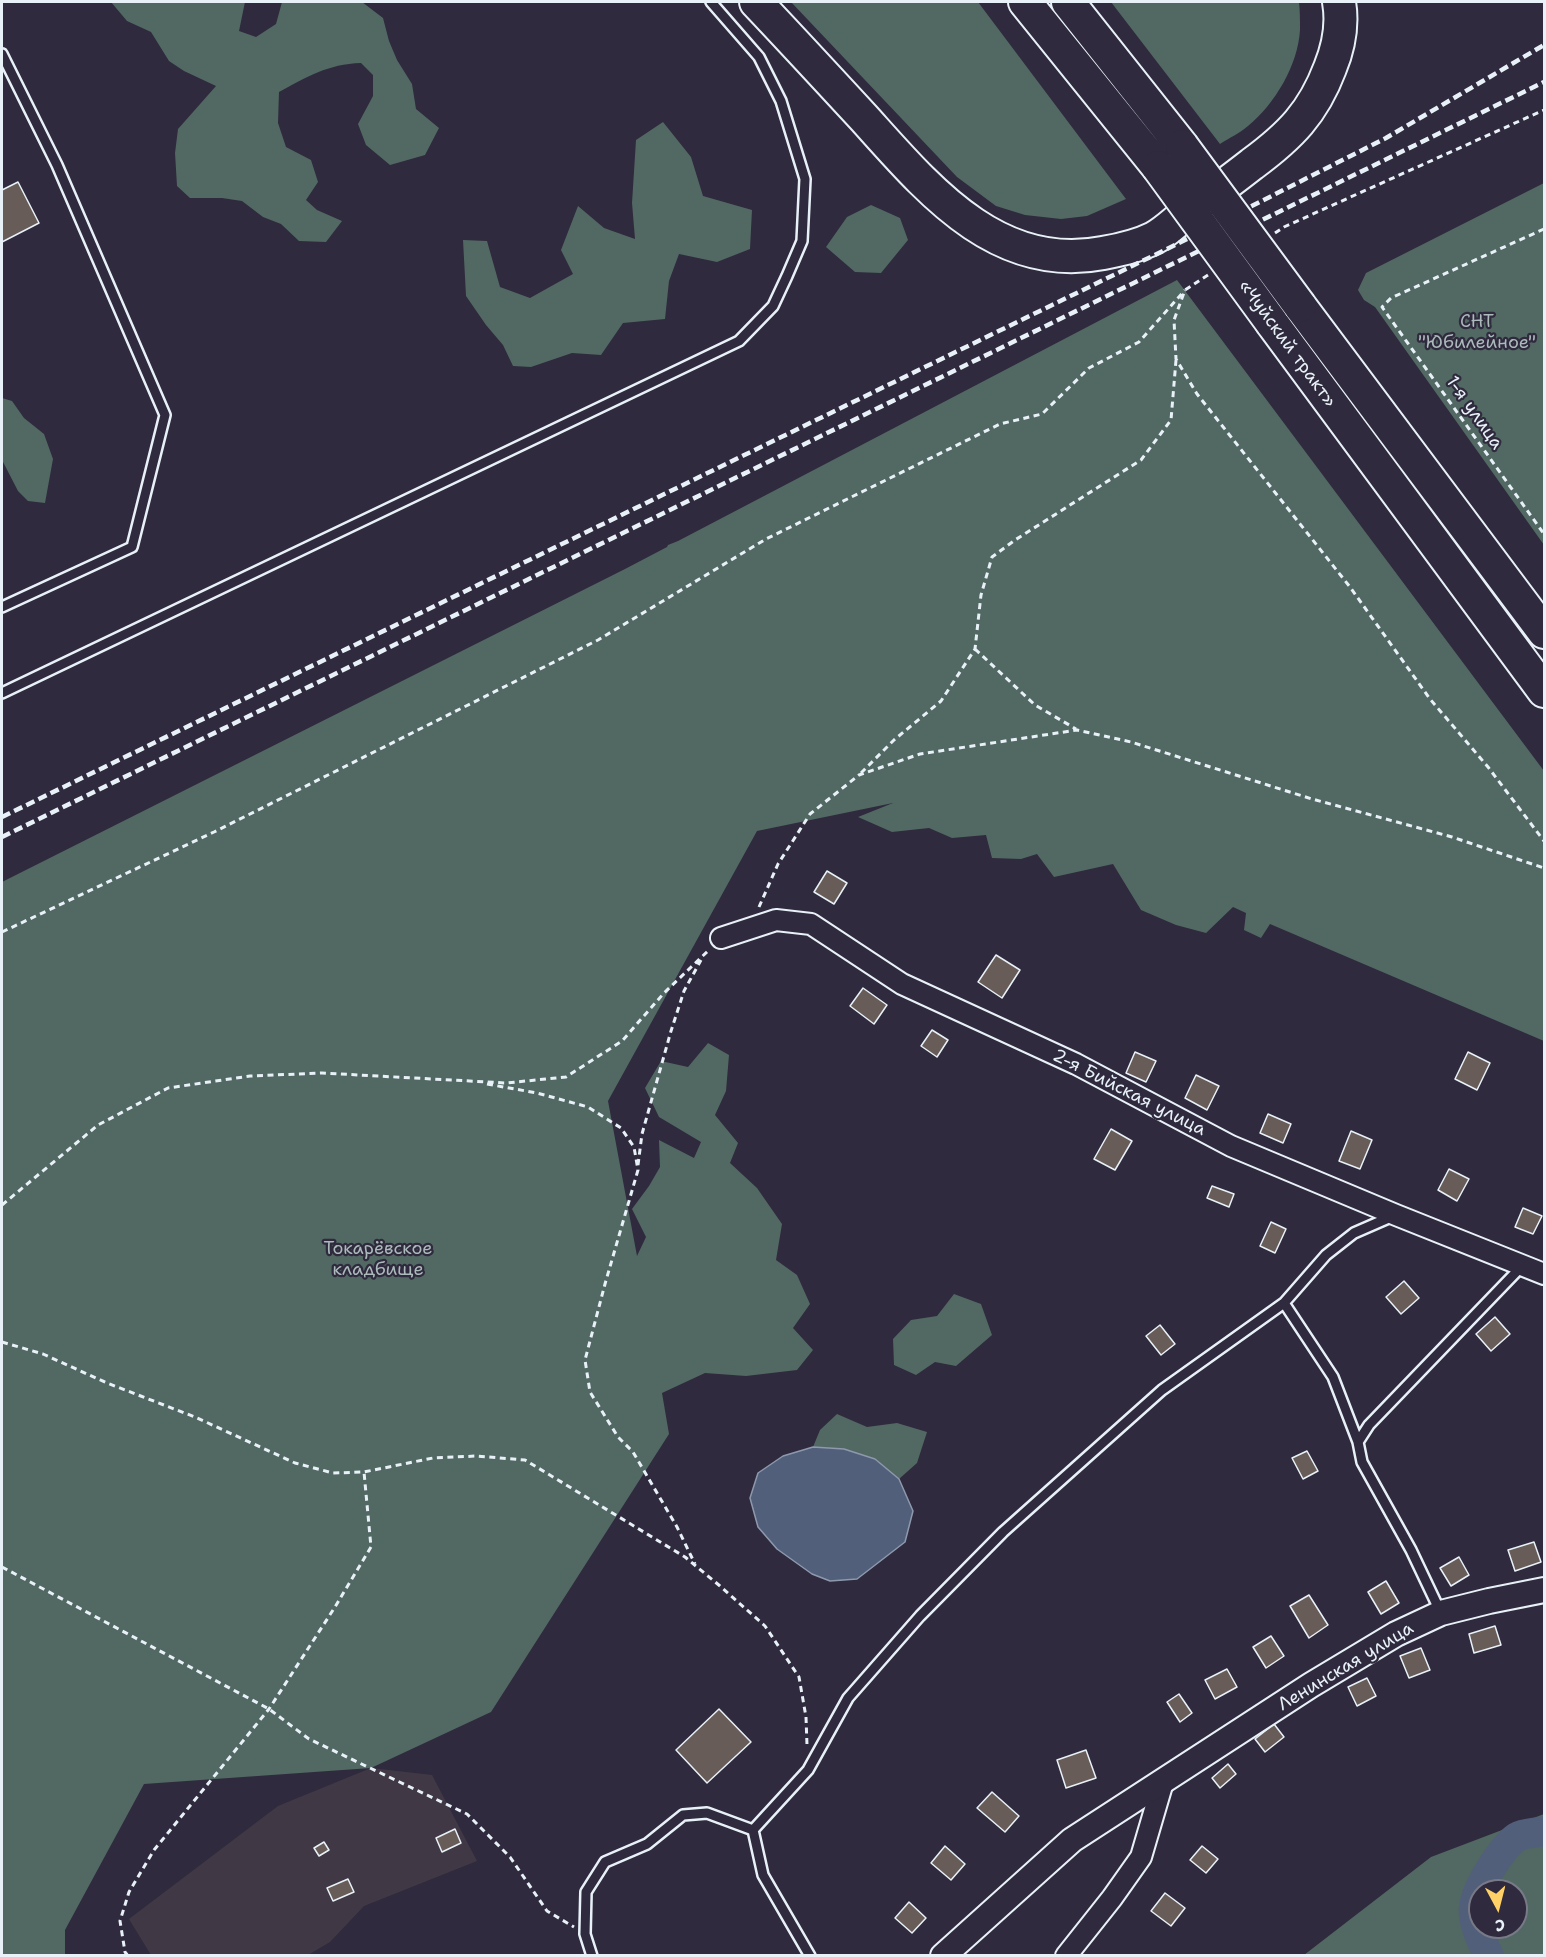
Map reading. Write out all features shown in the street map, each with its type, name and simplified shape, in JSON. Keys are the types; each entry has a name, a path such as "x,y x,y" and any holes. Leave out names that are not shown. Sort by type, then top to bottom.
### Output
{"highway":[{"path":"756,2 924,184 981,230 1009,245 1036,254 1066,257 1095,255 1126,249 1155,238 1277,146 1315,103 1324,84 1336,52 1340,33 1340,2"},
{"name":"«Чуйский тракт»","path":"1025,2 1158,167 1545,691"},
{"name":"«Чуйский тракт»","path":"1068,2 1182,146 1545,632"}],"street":[{"name":"2-я Бийская улица","path":"722,938 776,920 811,924 902,984 1076,1064 1232,1146 1545,1274"},
{"name":"Ленинская улица","path":"943,1956 1072,1840 1311,1685 1396,1634 1441,1613 1545,1590"},
{"path":"1066,1956 1141,1857 1163,1782"}],"lane":[{"path":"2,693 739,341 772,306 788,276 802,241 805,179 781,101 759,57 711,2"},
{"path":"2,54 57,165 165,415 132,547 2,606"},
{"path":"753,1830 808,1770 848,1698 920,1616 1003,1532 1162,1390 1284,1303 1326,1255 1354,1233 1396,1215"},
{"path":"1358,1442 1369,1425 1522,1265"},
{"path":"1284,1303 1333,1377 1358,1442 1362,1462 1411,1550 1441,1613"},
{"path":"592,1956 585,1934 586,1892 605,1862 646,1844 683,1815 707,1813 753,1830"},
{"path":"753,1830 763,1875 810,1956"}],"path":[{"name":"1-я улица","path":"1545,229 1391,298 1383,307 1545,534"},
{"path":"2,932 214,832 598,640 766,539 1000,424 1042,414 1089,368 1139,342 1185,290"},
{"path":"859,775 894,740 941,701 975,648 981,595 992,556 1141,460 1171,420 1176,359"},
{"path":"975,648 1035,705 1077,730"},
{"path":"696,1566 677,1527 633,1452 618,1437 590,1392 585,1360 638,1170 642,1134 671,1032 684,991 703,956"},
{"path":"471,1082 537,1093 588,1107 621,1128 634,1147 638,1170"},
{"path":"2,1342 43,1353 107,1383 195,1417 295,1462 333,1473 364,1472 433,1458 477,1456 525,1460 640,1529 696,1566 765,1626 799,1677 806,1717 808,1770"},
{"path":"128,1956 125,1952 120,1921 129,1892 154,1850 269,1709 370,1546 364,1472"},
{"path":"2,1567 269,1709 320,1744 467,1815 510,1857 547,1911 585,1934"}],"shaded area":[{"path":"371,1768 432,1775 477,1861 364,1906 330,1942 308,1955 151,1955 129,1919 278,1806"}],"green space":[{"path":"111,2 245,2 239,31 256,37 276,24 282,2 362,2 383,18 397,60 412,84 416,109 439,128 425,155 390,165 366,145 358,124 373,96 373,75 361,63 328,69 279,92 278,123 286,147 311,160 318,182 306,200 317,210 342,221 326,242 299,241 281,224 263,217 242,201 222,198 190,198 177,186 175,153 178,129 216,86 169,61 151,32 127,21"},
{"path":"791,2 978,2 1126,199 1087,216 1061,219 1025,215 996,206 957,177"},
{"path":"1111,2 1299,2 1300,30 1295,57 1283,83 1267,107 1245,129 1220,144"},
{"path":"663,122 691,157 703,196 752,210 750,249 717,262 679,254 669,281 665,319 623,323 601,355 572,353 531,367 513,366 503,345 466,296 463,240 487,241 500,287 530,298 573,274 561,250 578,206 604,228 635,239 632,203 636,140"},
{"name":"СНТ \"Юбилейное\"","path":"1544,183 1544,545 1375,307 1364,300 1358,290 1366,273"},
{"path":"871,205 900,218 908,240 881,273 855,272 826,247 847,217"},
{"name":"Токарёвское кладбище","path":"1177,280 1544,771 1544,1041 1270,924 1261,938 1244,930 1246,913 1233,907 1206,933 1176,925 1141,910 1113,864 1054,877 1037,854 1021,859 992,858 986,835 952,838 929,828 892,832 858,817 893,803 757,831 608,1101 637,1256 646,1237 632,1209 660,1167 659,1140 694,1158 701,1142 659,1117 645,1088 661,1061 688,1067 708,1043 729,1055 726,1091 715,1115 738,1143 730,1163 757,1188 782,1224 776,1260 797,1275 810,1304 793,1328 813,1350 797,1370 746,1376 705,1373 662,1393 669,1434 491,1712 371,1768 144,1784 65,1930 65,1955 2,1955 2,882 625,569"},
{"path":"2,398 12,401 24,418 44,434 53,459 45,503 28,501 18,491 2,460"},
{"path":"954,1294 981,1304 992,1335 956,1366 935,1362 916,1375 894,1365 893,1339 911,1320 937,1316"},
{"path":"837,1414 867,1427 897,1423 927,1432 917,1463 899,1479 875,1459 844,1449 813,1447 820,1430"},
{"path":"1544,1814 1544,1955 1304,1955 1431,1857"}],"water":[{"path":"813,1447 844,1449 875,1459 899,1479 913,1511 905,1542 857,1579 830,1581 812,1574 777,1549 758,1527 750,1498 758,1473 783,1456"}],"building":[{"path":"18,182 39,223 2,242 2,190"},
{"path":"827,871 847,883 834,904 814,892"},
{"path":"996,955 1020,970 1002,998 978,982"},
{"path":"863,988 887,1005 874,1024 850,1006"},
{"path":"932,1030 948,1040 937,1057 921,1046"},
{"path":"1135,1052 1156,1061 1146,1082 1126,1073"},
{"path":"1468,1052 1490,1063 1477,1090 1455,1079"},
{"path":"1196,1075 1219,1086 1207,1110 1185,1098"},
{"path":"1268,1114 1291,1124 1283,1143 1260,1133"},
{"path":"1111,1129 1132,1141 1115,1170 1094,1159"},
{"path":"1351,1131 1372,1140 1360,1169 1339,1161"},
{"path":"1449,1169 1469,1179 1457,1201 1438,1190"},
{"path":"1212,1186 1234,1194 1229,1207 1207,1198"},
{"path":"1523,1208 1542,1216 1533,1234 1515,1227"},
{"path":"1271,1222 1286,1229 1275,1253 1260,1246"},
{"path":"1404,1281 1419,1298 1401,1314 1386,1297"},
{"path":"1495,1317 1510,1334 1491,1351 1476,1334"},
{"path":"1160,1325 1175,1344 1161,1355 1146,1336"},
{"path":"1307,1451 1318,1471 1303,1479 1292,1458"},
{"path":"1534,1542 1541,1562 1515,1571 1508,1550"},
{"path":"1459,1557 1469,1575 1451,1586 1440,1568"},
{"path":"1386,1581 1399,1603 1381,1614 1368,1592"},
{"path":"1309,1595 1328,1625 1309,1638 1290,1606"},
{"path":"1495,1626 1501,1645 1474,1653 1469,1634"},
{"path":"1271,1636 1284,1656 1266,1668 1253,1647"},
{"path":"1421,1648 1430,1670 1409,1678 1400,1656"},
{"path":"1227,1669 1237,1687 1215,1699 1205,1680"},
{"path":"1367,1678 1376,1696 1357,1706 1348,1687"},
{"path":"1179,1694 1192,1713 1180,1722 1167,1702"},
{"path":"719,1709 751,1742 707,1783 676,1750"},
{"path":"1274,1724 1284,1737 1265,1752 1255,1739"},
{"path":"1086,1750 1096,1778 1066,1788 1057,1760"},
{"path":"1228,1764 1236,1774 1220,1788 1212,1778"},
{"path":"992,1792 1019,1816 1005,1832 977,1808"},
{"path":"455,1829 461,1843 442,1852 436,1838"},
{"path":"324,1842 329,1850 319,1856 314,1848"},
{"path":"945,1846 965,1864 951,1880 931,1863"},
{"path":"1202,1846 1218,1859 1206,1873 1190,1860"},
{"path":"348,1879 354,1892 333,1901 327,1888"},
{"path":"1165,1893 1185,1908 1171,1926 1151,1911"},
{"path":"909,1902 926,1918 912,1933 895,1918"}],"waterway":[{"path":"1489,1956 1478,1932 1474,1913 1479,1889 1497,1859 1511,1842 1517,1837 1544,1831"}],"railway":[{"path":"2,817 1169,248 1386,138 1544,45"},
{"path":"2,837 1544,82"}]}
